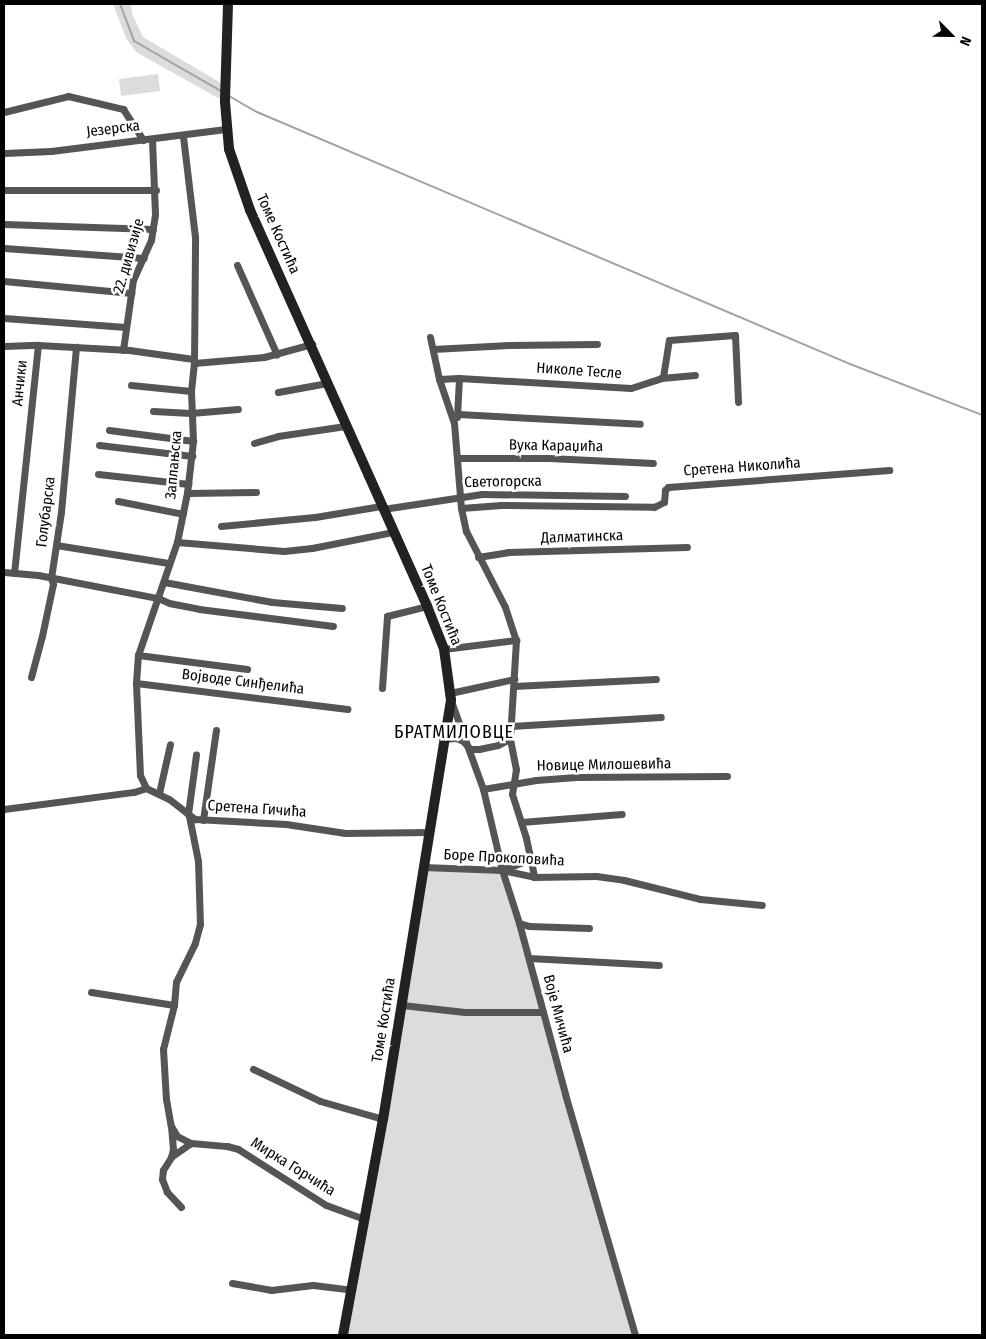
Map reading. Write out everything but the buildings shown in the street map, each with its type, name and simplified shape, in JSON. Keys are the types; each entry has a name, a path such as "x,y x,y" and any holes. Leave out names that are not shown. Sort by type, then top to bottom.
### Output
{"street":[{"name":"Томе Костића","path":"228,4 226,128 229,149 250,210 312,344 345,426 427,606 444,649 451,697 383,1120 343,1335"},
{"path":"4,112 68,96 122,109 143,140"},
{"name":"Језерска","path":"4,153 51,151 183,136 226,128"},
{"name":"Заплањска","path":"146,788 140,776 136,683 138,655 177,542 187,493 193,441 191,392 194,361 195,237 183,136"},
{"name":"22. дивизије","path":"123,350 133,280 144,258 153,229 156,190 152,139"},
{"path":"4,190 156,190"},
{"path":"4,224 153,229"},
{"path":"4,248 144,258"},
{"path":"237,265 277,355"},
{"path":"4,281 131,293"},
{"path":"4,318 126,327"},
{"path":"663,378 669,340 735,336 738,402"},
{"path":"430,337 439,378 454,423 461,508 466,531 504,607 516,640 510,739 516,769 512,794 521,822 534,877"},
{"path":"4,346 38,345 123,350 194,361 277,355 312,344"},
{"path":"432,349 509,345 597,344"},
{"name":"Анчики","path":"14,573 38,345"},
{"name":"Голубарска","path":"31,677 53,584 51,578 76,347"},
{"name":"Николе Тесле","path":"439,378 631,388 663,378 695,375"},
{"path":"454,423 458,414 459,378"},
{"path":"278,392 327,383"},
{"path":"131,385 191,392"},
{"path":"154,411 191,413 238,409"},
{"path":"458,414 640,424"},
{"path":"254,442 278,436 345,426"},
{"path":"109,430 193,441"},
{"path":"100,445 192,456"},
{"name":"Вука Караџића","path":"458,458 549,458 653,463"},
{"name":"Сретена Николића","path":"461,508 501,505 654,507 664,502 665,490 668,486 889,470"},
{"path":"98,474 188,484"},
{"path":"187,493 256,492"},
{"name":"Светогорска","path":"221,526 315,517 460,496 512,494 625,496"},
{"path":"118,501 183,514"},
{"path":"177,542 290,550 393,532"},
{"path":"56,545 169,563"},
{"name":"Далматинска","path":"478,557 508,552 687,547"},
{"path":"4,572 51,578 158,598 169,603 199,609 333,626"},
{"path":"164,582 286,604 342,608"},
{"path":"382,688 387,616 427,606"},
{"path":"444,649 516,640"},
{"path":"138,655 247,669"},
{"path":"451,697 514,683 656,680"},
{"name":"Војводе Синђелића","path":"136,683 347,709"},
{"name":"Воје Мичића","path":"451,697 483,789 502,870 520,923 543,1012 635,1335"},
{"path":"511,726 660,717"},
{"path":"203,820 216,730"},
{"path":"443,739 456,738 470,749 498,745 510,739"},
{"path":"159,793 170,744"},
{"path":"181,1207 166,1192 162,1179 163,1170 172,1149 163,1049 174,1005 176,982 195,943 200,924 198,861 189,815 196,755"},
{"name":"Новице Милошевића","path":"483,789 536,780 576,777 727,776"},
{"path":"4,809 134,792 146,788"},
{"name":"Сретена Гичића","path":"146,788 159,793 189,815 203,820 286,824 345,834 428,832"},
{"path":"521,822 538,819 622,814"},
{"path":"502,870 530,859"},
{"name":"Боре Прокоповића","path":"423,867 502,870 534,877 596,876 624,880 700,899 762,904"},
{"path":"520,923 529,926 589,928"},
{"path":"529,958 659,965"},
{"path":"91,992 174,1005"},
{"path":"402,1005 465,1012 543,1012"},
{"path":"253,1068 320,1101 383,1120"},
{"path":"170,1157 191,1143 177,1136 171,1127"},
{"name":"Мирка Горчића","path":"191,1143 227,1146 238,1149 326,1205 364,1219"},
{"path":"232,1283 272,1290 313,1285 351,1290"}],"shaded area":[{"path":"113,4 131,4 132,14 143,37 226,86 225,102 136,52 126,38"},
{"path":"158,74 160,91 121,96 119,79"},
{"path":"423,867 502,870 635,1335 343,1335"}],"waterway":[{"path":"120,4 134,41 221,91"},
{"path":"229,96 257,112 850,364 982,415"}],"district":[{"name":"БРАТМИЛОВЦЕ","path":"454,732"}]}
